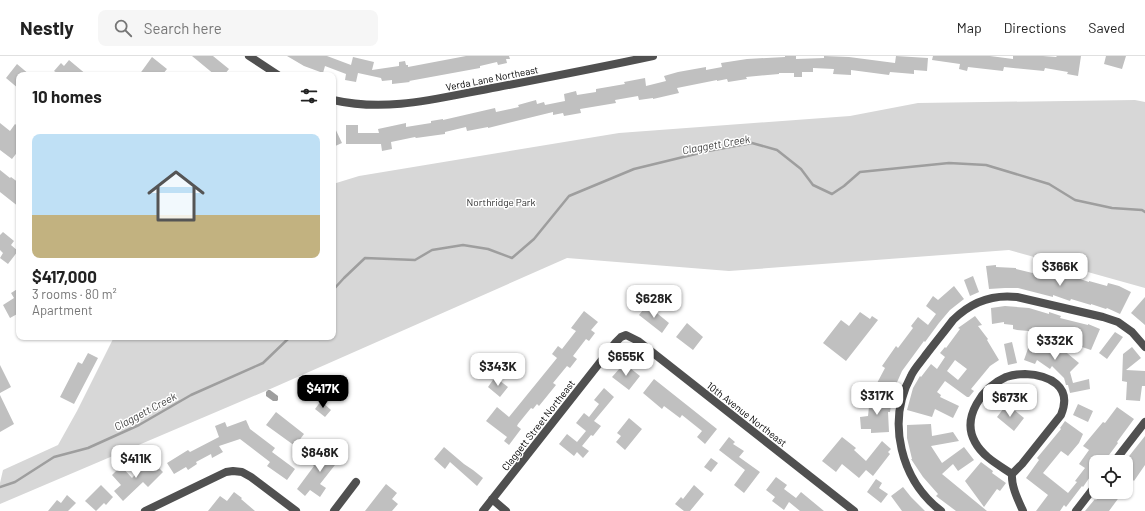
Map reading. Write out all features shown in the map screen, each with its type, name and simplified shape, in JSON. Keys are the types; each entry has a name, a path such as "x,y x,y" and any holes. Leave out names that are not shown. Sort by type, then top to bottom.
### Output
{"street":[{"path":"249,56 273,72"},
{"name":"Verda Lane Northeast","path":"336,100 364,105 404,104 603,67 653,56"},
{"path":"941,511 928,499 913,478 906,463 900,443 898,422 902,398 910,377 958,315 966,309 995,296 1017,297 1103,317 1118,322 1132,332 1145,346"},
{"name":"Claggett Street Northeast","path":"483,511 616,342 621,337 626,335"},
{"name":"10th Avenue Northeast","path":"626,335 638,341 854,511"},
{"path":"1012,474 986,456 979,448 972,436 970,422 971,416 984,394 992,386 1008,376 1024,374 1041,375 1050,378 1060,388 1063,395 1063,408 1060,415 1022,464 1012,474 1013,486 1023,511"},
{"path":"1119,455 1145,422"},
{"path":"144,511 226,472 233,471 242,472 251,476 296,511"},
{"path":"334,511 356,482"},
{"path":"1076,511 1089,494"},
{"path":"492,500 506,511"}],"green space":[{"name":"Northridge Park","path":"1135,100 1145,102 1145,288 1009,250 729,271 567,258 268,390 0,504 0,483 3,470 58,445 77,411 112,340 336,340 336,183 359,176 619,133 850,116 918,103"}],"shaded area":[{"path":"268,390 278,396 277,401 273,401 266,396 266,392"}],"building":[{"path":"192,56 213,56 229,69 226,72 211,72"},
{"path":"287,56 327,56 351,65 353,57 374,62 372,70 399,66 399,62 405,61 408,67 466,56 509,56 510,59 506,59 507,63 498,65 497,62 480,66 480,68 409,81 410,82 392,84 392,80 382,81 381,78 358,73 356,82 345,80 346,74 325,66 323,72 320,72 304,66"},
{"path":"796,56 796,59 824,58 824,56 849,57 895,63 896,56 928,58 927,71 914,70 914,74 890,72 889,75 851,70 851,75 833,74 834,69 813,68 813,72 802,72 802,77 794,77 794,73 779,73 746,77 747,79 728,82 727,79 717,80 677,88 679,93 653,99 639,100 638,96 615,100 616,103 580,109 581,113 564,116 563,113 553,115 553,112 488,128 467,131 466,127 445,132 445,134 415,137 391,142 392,149 382,151 381,144 346,144 346,125 358,125 358,133 379,133 378,129 406,123 406,127 431,123 431,121 443,120 495,108 496,112 519,107 518,105 536,100 537,104 544,102 545,105 565,101 564,94 576,91 577,95 596,92 596,89 625,84 624,82 645,78 646,86 666,81 664,76 706,67 706,70 722,67 721,63"},
{"path":"933,56 990,56 1013,59 1013,56 1081,56 1078,76 1067,74 1068,72 1045,68 1044,71 1004,67 1003,71 968,67 967,71 959,69 960,64 932,60"},
{"path":"1106,56 1126,56 1122,69 1104,64"},
{"path":"152,57 167,69 164,72 141,72"},
{"path":"69,60 83,72 54,71 61,63 64,66"},
{"path":"17,64 26,72 16,72 16,86 6,78"},
{"path":"0,123 10,131 15,124 16,154 12,159 0,150"},
{"path":"336,130 342,143 336,146"},
{"path":"0,170 16,181 16,205 0,192"},
{"path":"3,232 14,241 11,245 16,249 16,254 8,264 0,258 3,253 0,250 0,235"},
{"path":"996,265 996,267 1016,268 1045,276 1046,272 1070,279 1071,276 1107,286 1108,283 1119,286 1131,292 1120,314 1107,308 1106,309 1071,299 1070,301 1053,295 1053,297 1018,288 989,289 986,266"},
{"path":"973,276 979,292 970,296 964,280"},
{"path":"954,286 964,299 950,310 925,342 924,341 902,371 894,389 876,385 885,368 882,366 896,346 898,348 913,328 911,326 918,317 928,325 936,314 926,306 933,296 938,300"},
{"path":"16,290 16,315 10,318 3,305 14,298 11,293"},
{"path":"1145,297 1145,325 1131,313"},
{"path":"647,305 669,323 662,333 639,315"},
{"path":"1005,306 1029,308 1049,314 1049,312 1061,316 1060,318 1088,324 1100,329 1091,350 1079,346 1082,340 1034,327 1040,332 1013,329 1013,325 1004,324 1004,322 992,324 991,308"},
{"path":"584,311 598,322 591,330 595,333 589,341 586,339 573,356 577,359 570,368 567,366 553,383 556,385 539,406 537,404 533,409 531,408 518,424 517,426 521,429 509,445 504,441 507,437 486,421 497,407 509,417 557,358 552,354 558,346 562,349 576,331 571,328"},
{"path":"860,312 870,319 872,316 878,320 846,361 823,343 841,320 849,326"},
{"path":"975,316 982,325 978,326 988,339 987,340 999,360 990,366 971,389 974,391 969,397 945,381 937,392 941,395 940,397 959,406 953,418 935,409 932,417 907,410 913,388 920,376 921,377 931,364 937,369 945,357 940,353 945,347 946,348 960,329 958,328","holes":["955,360 967,369 958,380 947,371"]},
{"path":"687,323 703,337 693,350 676,337"},
{"path":"1115,332 1123,337 1107,359 1099,353"},
{"path":"1044,334 1079,363 1070,372 1073,383 1089,379 1090,389 1070,393 1064,378 1052,366 1050,369 1037,360 1035,364 1024,360 1032,337"},
{"path":"1012,342 1017,363 1008,365 1004,344"},
{"path":"1132,347 1141,358 1126,370 1145,371 1145,386 1142,386 1140,401 1126,400 1127,382 1122,381 1123,354"},
{"path":"88,353 98,358 74,404 60,397 78,362 82,364"},
{"path":"625,364 640,376 629,390 612,377"},
{"path":"0,365 11,387 0,393"},
{"path":"495,377 508,387 500,397 488,387"},
{"path":"654,379 717,429 705,444 697,437 702,431 682,415 680,418 664,406 662,409 643,393"},
{"path":"604,388 614,397 594,421 601,426 582,446 589,451 583,458 577,452 574,456 559,444 567,434 577,442 586,431 576,423 584,413 589,417 599,404 594,400"},
{"path":"0,395 14,424 0,432"},
{"path":"870,397 892,399 890,412 888,412 889,432 871,433 871,429 861,429 860,417 868,416"},
{"path":"321,401 331,410 325,417 315,409"},
{"path":"1007,404 1024,418 1014,431 997,417"},
{"path":"1078,404 1093,411 1088,422 1073,415"},
{"path":"1117,407 1134,419 1109,455 1089,455 1089,478 1066,507 1064,505 1060,511 1036,511 1048,495 1026,478 1039,460 1037,458 1061,429 1060,428 1065,421 1083,434 1079,443 1068,456 1061,451 1043,473 1068,493 1077,482 1075,481 1085,468 1079,464 1089,450 1083,446 1103,422 1105,423"},
{"path":"276,412 304,434 295,446 266,425"},
{"path":"629,418 642,429 625,450 616,442 621,436 617,433"},
{"path":"246,420 250,429 275,448 272,452 295,469 287,480 267,466 270,462 240,439 219,446 223,452 212,458 211,454 196,462 197,464 188,470 186,467 174,474 167,463 188,450 190,452 219,437 215,426 225,422 227,427"},
{"path":"931,424 932,436 953,432 959,441 931,446 942,463 964,447 974,460 958,471 953,464 942,474 987,511 956,511 936,496 938,494 923,477 911,459 907,438 907,425"},
{"path":"1145,436 1145,465 1134,481 1133,455 1130,455"},
{"path":"729,437 735,442 733,444 744,451 739,457 760,472 744,493 734,485 745,470 719,450"},
{"path":"842,437 856,448 854,450 866,461 882,441 891,449 888,452 890,454 873,476 866,470 859,478 842,464 836,472 822,461"},
{"path":"330,446 342,456 320,484 326,488 320,497 310,490 305,496 297,489 322,453 324,454"},
{"path":"444,447 483,478 477,486 450,462 445,469 434,459"},
{"path":"711,458 718,463 711,472 704,467"},
{"path":"150,459 163,472 148,487 143,482 123,501 114,491 121,485 112,475 121,466 132,478"},
{"path":"981,462 993,471 992,473 1006,483 1000,491 997,489 984,507 965,481"},
{"path":"776,477 787,485 784,489 796,498 801,492 824,511 800,511 789,502 784,510 772,501 775,497 766,490"},
{"path":"876,479 882,483 879,488 888,494 881,503 867,492"},
{"path":"386,484 397,493 392,499 398,504 392,511 365,511"},
{"path":"101,485 113,497 106,505 104,503 96,511 85,501"},
{"path":"694,485 704,494 690,511 684,511 675,504 681,497 683,499"},
{"path":"903,487 925,511 902,511 891,496"},
{"path":"234,492 255,511 208,511 220,496 227,501"},
{"path":"67,495 76,503 68,511 48,511 57,500 61,503"},
{"path":"1095,499 1118,499 1109,511 1085,511"}],"waterway":[{"name":"Claggett Creek","path":"336,287 365,258 415,260 432,250 463,245 488,249 512,258 534,239 569,196 634,169 708,151 752,143 777,150 801,169 813,185 832,194 860,172 949,163 986,165 1049,184 1075,200 1112,208 1142,210 1145,212"},
{"name":"Claggett Creek","path":"0,487 15,482 54,457 88,448 139,425 191,395 263,363 287,340"}]}
